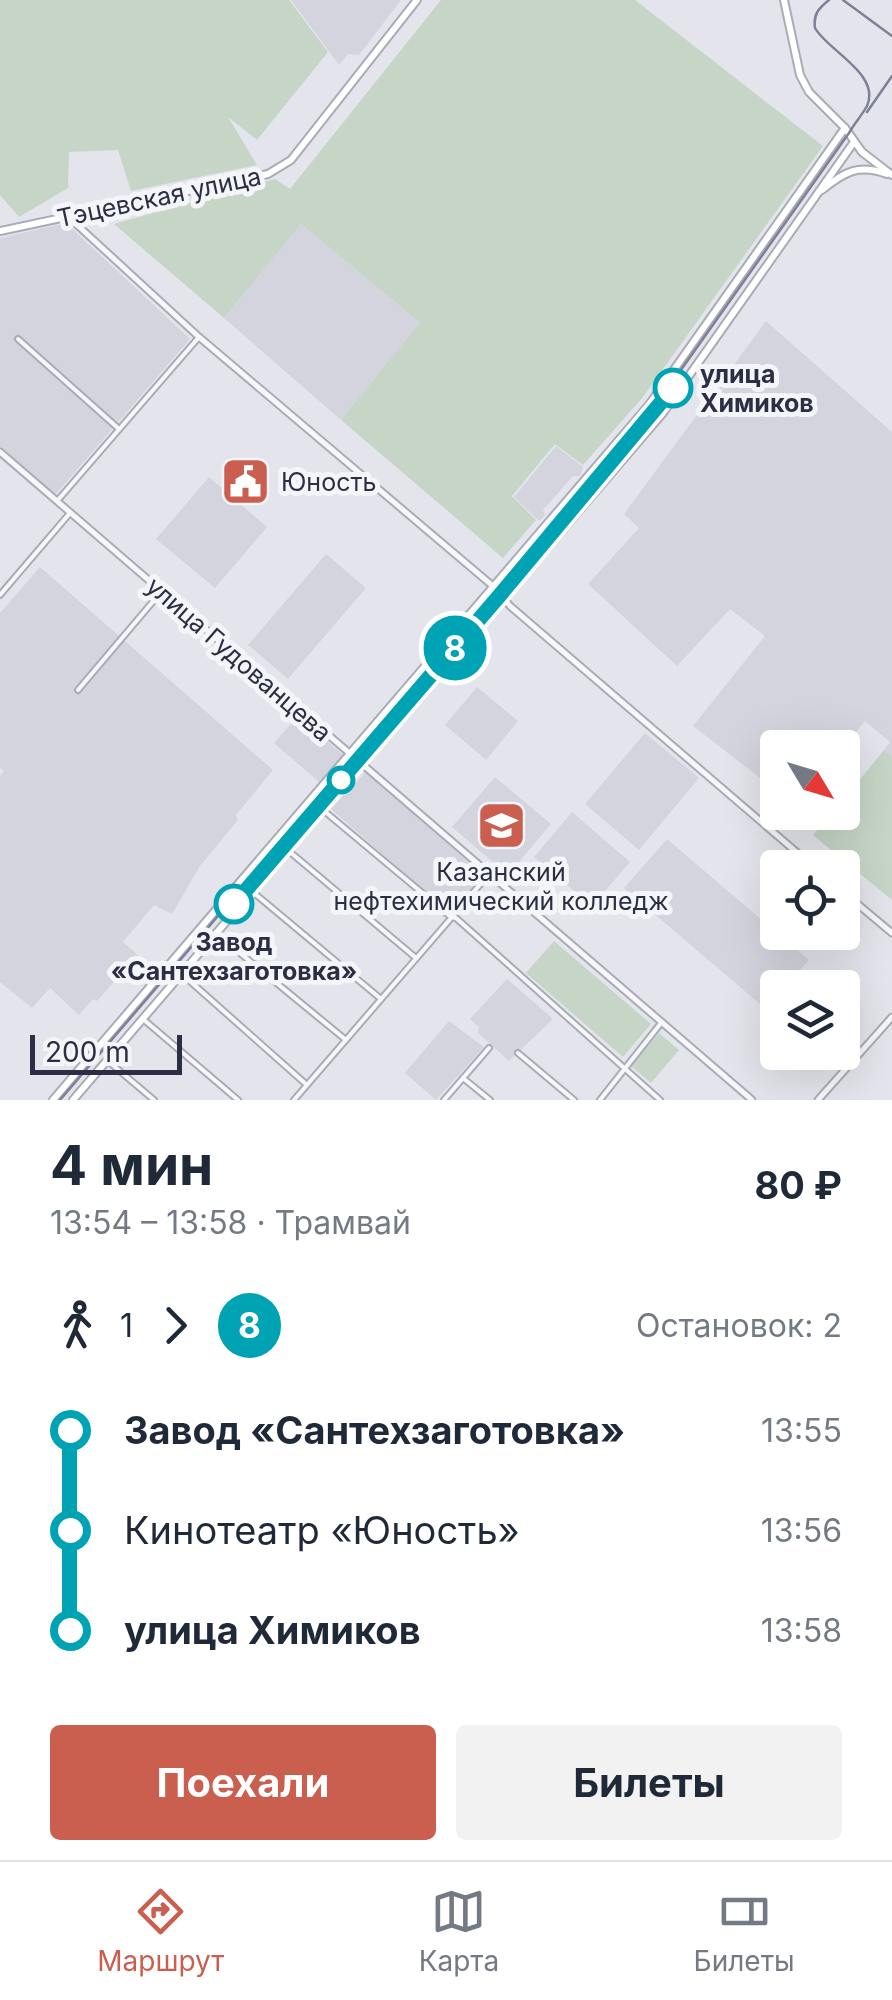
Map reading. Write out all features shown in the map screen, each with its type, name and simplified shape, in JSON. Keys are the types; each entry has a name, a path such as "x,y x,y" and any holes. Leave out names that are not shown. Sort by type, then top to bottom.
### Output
{"main road":[{"name":"Тэцевская улица","path":"0,232 268,174 292,160 417,0"},
{"path":"784,0 800,75 820,106 845,128 868,157 892,176"},
{"path":"53,1100 649,405 845,128"},
{"path":"79,1098 662,414 854,142"},
{"path":"814,198 840,175 856,168 892,176"},
{"path":"649,405 662,414"},
{"path":"194,936 206,946"}],"street":[{"path":"73,216 75,223 199,337 494,587 504,600 794,850"},
{"path":"56,501 199,337"},
{"path":"18,340 118,429"},
{"name":"улица Гудованцева","path":"0,452 752,1100"},
{"path":"0,595 70,513"},
{"path":"78,690 161,592"},
{"path":"324,810 456,918 660,1100"},
{"path":"288,851 416,958"},
{"path":"294,1100 490,873"},
{"path":"253,892 381,998"},
{"path":"860,906 892,933"},
{"path":"216,934 346,1040"},
{"path":"182,974 307,1085"},
{"path":"818,1100 892,1016"},
{"path":"143,1019 238,1100"},
{"path":"600,1100 661,1022"},
{"path":"444,1100 489,1048"},
{"path":"518,1053 574,1100"},
{"path":"108,1061 154,1100"},
{"path":"463,1078 490,1100"}],"shaded area":[{"path":"291,0 401,0 359,55 348,54 339,65"},
{"path":"66,223 190,339 55,495 0,447 0,238"},
{"path":"301,224 421,324 341,420 224,318"},
{"path":"766,321 892,432 892,757 884,750 890,742 865,721 858,730 760,730 760,778 693,726 765,636 730,609 677,666 588,584 639,528 624,514"},
{"path":"556,446 583,467 580,476 573,476 543,510 545,515 539,521 514,497"},
{"path":"209,477 267,527 215,588 156,539"},
{"path":"326,554 366,588 288,679 248,645"},
{"path":"40,567 273,770 200,866 172,914 154,905 123,942 138,955 97,1001 93,999 79,1015 50,988 32,1008 0,982 0,776 4,771 0,768 0,613"},
{"path":"477,687 518,721 486,760 445,725"},
{"path":"298,716 343,755 319,782 274,743"},
{"path":"645,733 699,778 639,850 585,804"},
{"path":"366,772 484,876 451,914 331,809"},
{"name":"Казанский нефтехимический колледж","path":"495,777 551,824 508,875 452,827"},
{"path":"572,812 630,862 592,906 534,857"},
{"path":"667,839 760,918 760,950 797,950 809,960 800,970 760,970 760,1004 624,888"},
{"path":"507,979 553,1019 509,1061 478,1033 479,1027 470,1019"},
{"path":"449,1021 484,1047 436,1100 405,1073"}],"green space":[{"path":"0,0 289,0 328,52 257,140 228,117 257,165 131,191 118,150 69,152 68,188 19,217 0,195"},
{"path":"441,0 635,0 823,146 643,397 583,465 555,444 512,496 536,520 503,558 341,420 420,323 301,224 224,318 114,224 275,179 290,189"},
{"path":"884,750 892,757 892,900 860,874 860,850 831,850 813,835 817,830 860,830 860,779"},
{"path":"554,941 651,1024 623,1057 526,973"},
{"path":"659,1033 679,1050 651,1083 631,1066"}],"tram line":[{"path":"60,1100 654,408 849,133 867,106 869,94 860,73 815,28 818,12 829,0"},
{"path":"843,0 892,36"},
{"path":"867,112 892,76"},
{"name":"8","path":"234,904 673,388"}],"place":[{"name":"улица Химиков","path":"673,388"},
{"name":"Юность","path":"246,482"},
{"name":"Казанский нефтехимический колледж","path":"501,826"},
{"name":"Завод «Сантехзаготовка»","path":"234,904"}]}
